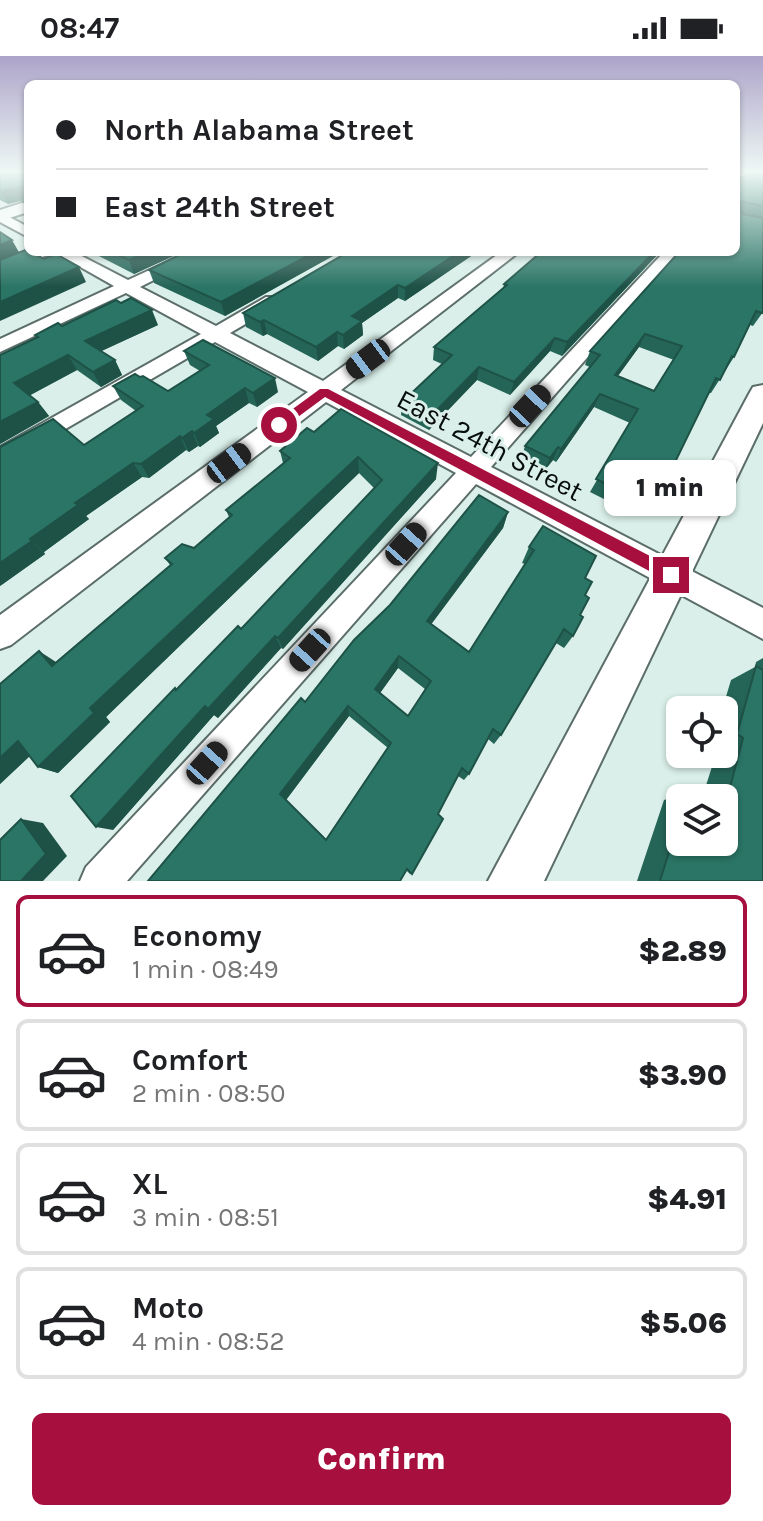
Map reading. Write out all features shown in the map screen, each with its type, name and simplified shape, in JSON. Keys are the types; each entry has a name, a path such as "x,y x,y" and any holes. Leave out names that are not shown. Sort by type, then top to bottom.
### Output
{"main road":[{"path":"515,881 763,394"}],"street":[{"path":"0,216 24,231"},
{"path":"0,270 37,256"},
{"name":"East 24th Street","path":"69,256 763,624"},
{"path":"0,346 192,256"},
{"path":"0,634 506,256"},
{"path":"100,881 668,256"},
{"path":"0,458 292,289"}],"building":[{"path":"740,210 742,214 763,218 763,311 756,311 734,357 720,380 716,378 661,491 650,486 643,502 596,479 638,409 600,394 561,449 558,447 550,458 525,446 600,355 590,351 675,256 740,256","holes":["645,334 682,346 654,391 615,375"]},
{"path":"0,232 12,240 0,245"},
{"path":"24,251 24,256 44,259 60,256 79,267 0,302 0,260"},
{"path":"177,256 307,256 221,302 149,270"},
{"path":"341,256 453,256 405,288 398,285 352,316 362,321 343,335 337,332 316,347 264,320 260,322 243,313"},
{"path":"536,256 650,256 567,342 555,338 514,382 479,367 431,416 402,402 452,355 434,347 507,285 504,284"},
{"path":"131,298 152,310 85,341 115,360 93,372 68,355 14,383 38,402 0,422 0,355 38,337 35,335 58,323 62,326 116,300 121,303"},
{"path":"203,340 275,378 253,393 245,388 207,415 214,419 194,433 180,436 141,464 133,463 75,503 78,505 0,563 0,447 53,419 84,445 143,406 113,386 135,374 168,391 209,365 184,351"},
{"path":"341,409 438,463 278,638 275,636 208,709 205,706 96,827 71,796 238,626 241,629 382,480 358,457 90,708 94,713 38,767 18,741 0,758 0,684 39,651 52,666 172,564 165,558 182,544 194,548 232,515 226,510 290,458 280,451 307,428 314,432"},
{"path":"479,495 508,512 427,621 469,652 534,550 529,547 543,526 596,556 585,578 592,582 585,595 589,598 573,636 564,629 501,735 493,729 469,774 462,768 438,814 443,819 412,874 407,869 400,881 148,881 301,698 305,702 354,640 390,605","holes":["399,656 431,681 408,716 375,689","348,706 391,743 326,840 280,794"]},
{"path":"756,666 763,670 763,881 660,881 668,856 738,856 738,784 731,784 735,768 738,768 743,738 738,730"},
{"path":"21,819 46,854 21,881 0,881 0,840"}],"route":[{"path":"279,425 324,392 671,575"}]}
